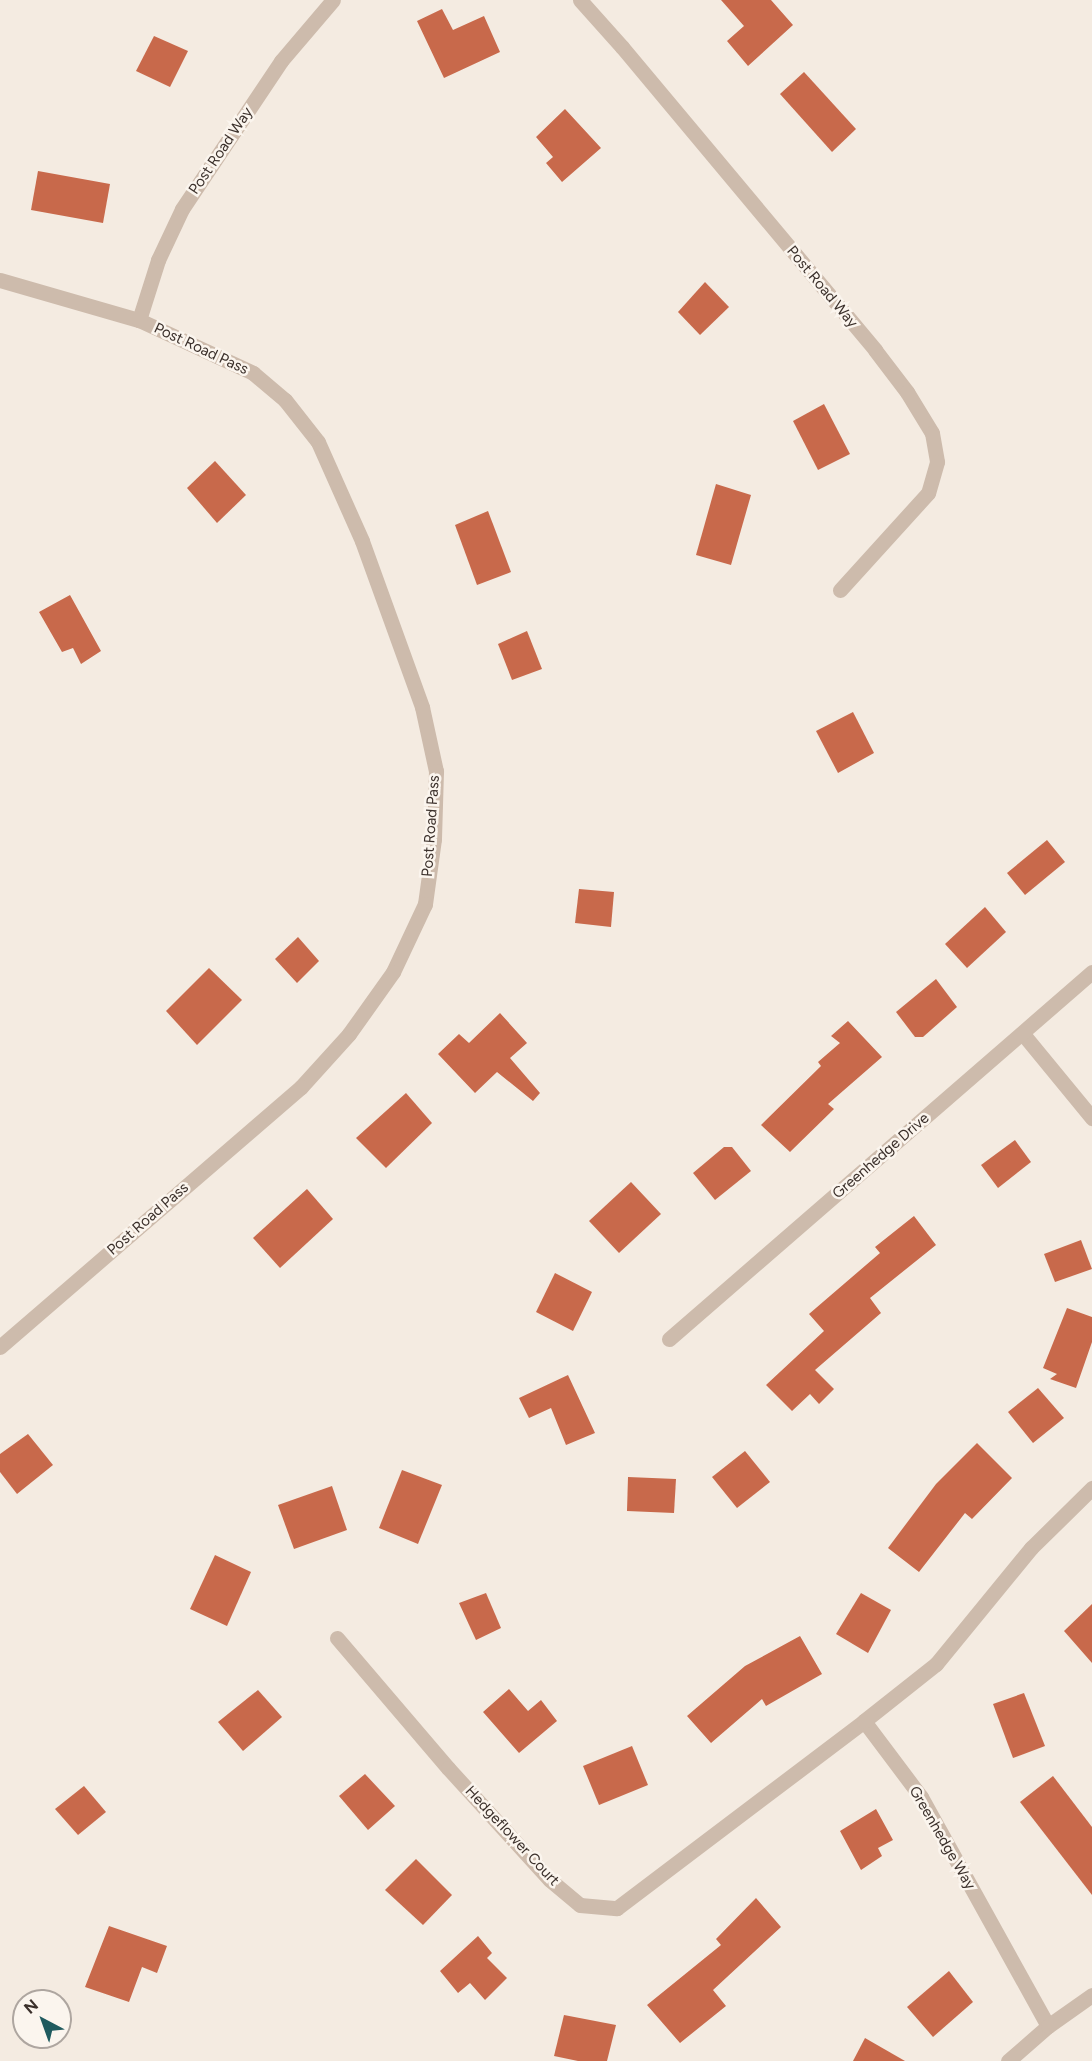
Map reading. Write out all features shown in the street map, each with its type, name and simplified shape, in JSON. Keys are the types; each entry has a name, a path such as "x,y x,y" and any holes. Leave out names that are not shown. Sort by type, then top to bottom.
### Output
{"street":[{"name":"Post Road Way","path":"139,320 158,260 182,209 281,61 333,0"},
{"name":"Post Road Way","path":"580,0 622,47 875,350 907,392 932,433 937,462 928,493 840,591"},
{"name":"Post Road Pass","path":"0,280 139,320 253,373 285,400 318,442 362,542 422,707 436,771 434,839 425,904 393,972 349,1034 301,1087 0,1347"},
{"name":"Greenhedge Drive","path":"669,1339 1092,972"},
{"path":"1023,1034 1092,1118"},
{"path":"864,1721 936,1664 1030,1548 1092,1488"},
{"name":"Hedgeflower Court","path":"337,1638 550,1880 580,1905 617,1908 864,1721"},
{"name":"Greenhedge Way","path":"864,1721 921,1797 1048,2026"},
{"path":"1008,2061 1048,2026 1092,1995"}],"building":[{"path":"721,0 771,0 793,25 748,66 727,41 744,26"},
{"path":"442,9 453,30 484,16 500,52 444,78 417,21"},
{"path":"154,36 188,51 170,87 136,71"},
{"path":"804,72 856,129 832,152 780,94"},
{"path":"565,109 601,148 562,182 546,163 553,157 536,137"},
{"path":"38,171 110,184 103,223 31,210"},
{"path":"705,282 729,307 700,335 678,312"},
{"path":"824,404 850,454 818,470 793,421"},
{"path":"215,461 246,495 217,523 187,488"},
{"path":"716,484 751,495 731,565 696,555"},
{"path":"488,511 511,572 477,585 455,525"},
{"path":"70,595 101,651 81,664 73,648 62,652 39,612"},
{"path":"527,631 542,669 512,680 498,644"},
{"path":"853,712 874,753 838,773 816,731"},
{"path":"1047,840 1065,862 1025,895 1007,873"},
{"path":"579,889 614,892 611,927 575,923"},
{"path":"985,907 1006,932 967,968 945,944"},
{"path":"298,937 319,961 297,983 275,959"},
{"path":"209,968 242,1000 197,1045 166,1011"},
{"path":"936,979 957,1007 923,1037 915,1037 896,1012"},
{"path":"500,1013 527,1043 510,1058 540,1093 533,1101 497,1072 475,1093 438,1054 459,1034 469,1043"},
{"path":"848,1021 882,1057 828,1104 834,1109 790,1152 761,1125 821,1066 818,1062 840,1043 831,1036"},
{"path":"406,1093 432,1123 386,1168 356,1138"},
{"path":"1015,1140 1031,1162 998,1188 981,1165"},
{"path":"724,1147 732,1147 751,1171 715,1200 693,1173"},
{"path":"631,1182 661,1214 619,1253 589,1221"},
{"path":"307,1189 333,1219 280,1268 253,1238"},
{"path":"914,1216 936,1245 870,1298 881,1313 815,1370 834,1389 819,1404 810,1394 792,1411 766,1385 824,1331 809,1314 880,1253 875,1247"},
{"path":"1081,1240 1092,1269 1055,1282 1044,1254"},
{"path":"555,1273 592,1292 573,1331 536,1312"},
{"path":"1067,1308 1092,1317 1092,1342 1076,1388 1050,1379 1057,1374 1043,1368"},
{"path":"568,1375 595,1433 566,1445 551,1408 529,1418 519,1398"},
{"path":"1038,1388 1064,1418 1033,1443 1008,1412"},
{"path":"28,1434 53,1465 17,1494 0,1472 0,1454"},
{"path":"977,1443 1012,1478 972,1519 965,1513 919,1572 888,1548 936,1484"},
{"path":"745,1451 770,1482 737,1508 712,1477"},
{"path":"402,1470 442,1485 418,1544 379,1528"},
{"path":"628,1477 676,1479 674,1513 627,1511"},
{"path":"332,1486 347,1530 294,1549 278,1505"},
{"path":"215,1555 251,1572 227,1626 190,1609"},
{"path":"486,1593 501,1628 476,1640 459,1603"},
{"path":"861,1593 891,1610 868,1653 836,1634"},
{"path":"1092,1604 1092,1663 1064,1631"},
{"path":"800,1636 822,1674 766,1706 762,1699 711,1743 687,1716 745,1666"},
{"path":"509,1689 528,1711 541,1700 557,1721 519,1753 483,1712"},
{"path":"258,1690 282,1717 243,1751 218,1722"},
{"path":"1024,1693 1045,1746 1013,1758 993,1704"},
{"path":"632,1746 648,1785 599,1805 583,1766"},
{"path":"365,1774 395,1806 368,1830 339,1796"},
{"path":"1053,1776 1092,1827 1092,1895 1020,1802"},
{"path":"84,1786 106,1812 78,1835 55,1809"},
{"path":"876,1809 893,1840 878,1848 882,1856 861,1870 840,1831"},
{"path":"416,1859 452,1895 423,1925 385,1890"},
{"path":"756,1898 781,1927 713,1990 726,2006 680,2043 647,2005 721,1945 716,1939"},
{"path":"109,1926 167,1946 157,1973 142,1967 129,2002 85,1987"},
{"path":"478,1936 492,1953 487,1958 507,1978 485,2000 470,1983 458,1993 440,1971"},
{"path":"949,1971 973,2002 933,2037 907,2007"},
{"path":"564,2015 616,2025 607,2061 578,2061 554,2056"},
{"path":"865,2038 905,2061 853,2061"}]}
